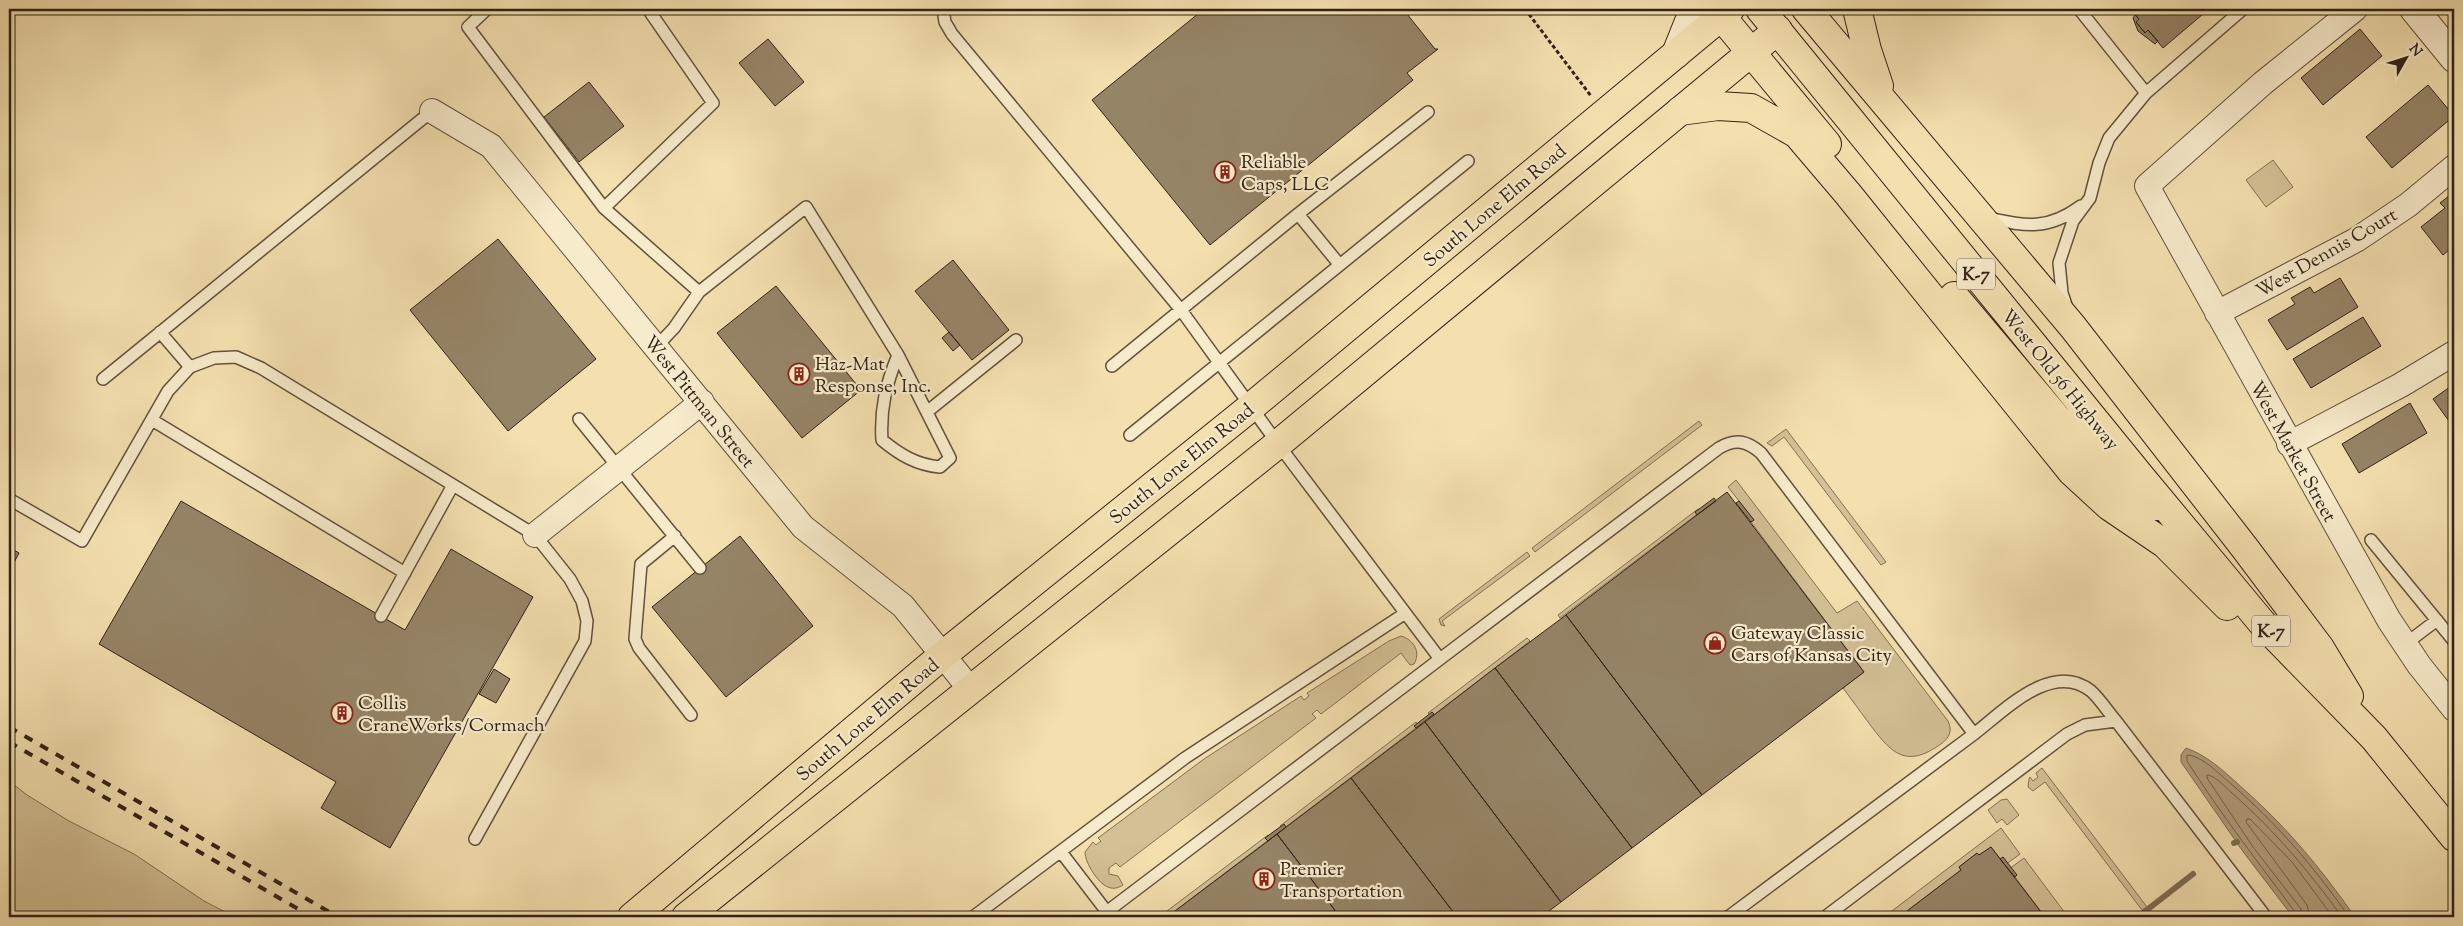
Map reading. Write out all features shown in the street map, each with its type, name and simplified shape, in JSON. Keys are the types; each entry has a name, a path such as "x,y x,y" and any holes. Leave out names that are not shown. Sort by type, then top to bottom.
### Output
{"main road":[{"name":"West Old 56 Highway","path":"1760,9 2263,624 2374,738 2454,837"},
{"name":"West Old 56 Highway","path":"1805,9 2073,327 2320,648 2374,738"},
{"path":"686,917 1278,444 1805,9"},
{"name":"K-7","path":"1857,9 1867,50 1885,104"},
{"name":"South Lone Elm Road","path":"632,917 943,655 1251,407 1726,12"},
{"path":"1726,12 1752,52 2055,416 2113,481 2175,517 2244,547"},
{"path":"1680,111 1718,106 1751,108 1797,134 1848,194 2072,472 2109,506 2165,544 2222,600 2284,668 2374,738"}],"street":[{"path":"1676,54 1694,9"},
{"name":"West Market Street","path":"2355,9 2263,83 2147,186 2289,444 2404,645 2454,708"},
{"path":"2414,9 2454,58"},
{"name":"West Pittman Street","path":"432,111 491,146 803,527 903,606 971,690"},
{"name":"West Dennis Court","path":"2216,313 2356,240 2408,205 2454,167"},
{"path":"2289,444 2401,385 2454,353"},
{"path":"535,536 702,402"}],"lane":[{"path":"487,9 468,26 604,208 699,292"},
{"path":"604,208 713,103 648,9"},
{"path":"943,9 945,22 952,34 1181,310 1404,614 1440,659"},
{"path":"2079,9 2146,93"},
{"path":"2073,327 2062,292 2059,263 2073,221 2090,198 2109,138 2146,93 2243,9"},
{"path":"103,379 432,111"},
{"path":"1112,366 1298,214 1428,112"},
{"path":"1130,435 1468,160"},
{"path":"1981,217 2022,226 2041,225 2060,218 2090,198"},
{"path":"656,347 674,328 699,292 806,207 898,355 928,412 950,458 940,467 926,466 898,454 882,440 880,418 885,387 898,355"},
{"path":"1298,214 1340,264"},
{"path":"160,332 190,367"},
{"path":"928,412 1016,340"},
{"path":"9,499 82,541 168,391 190,367 214,358 236,357 260,368 535,536 570,579 582,601 587,621 585,642 475,839"},
{"path":"579,419 700,568"},
{"path":"152,420 405,573"},
{"path":"1061,852 1104,915 1720,448 1734,441 1744,442 1761,454 1974,734"},
{"path":"381,616 453,485"},
{"path":"675,536 640,564 635,639 639,648 691,715"},
{"path":"2371,540 2453,640"},
{"path":"973,917 1206,743 1404,614"},
{"path":"2404,645 2437,620"},
{"path":"1728,917 2025,695 2042,685 2058,680 2076,683 2091,691 2266,917"},
{"path":"1825,917 2067,734 2085,725 2116,721"}],"path":[{"path":"1525,9 1593,98"}],"shaded area":[{"path":"2273,160 2293,187 2266,207 2246,180"},
{"path":"1699,421 1702,425 1535,552 1532,548"},
{"path":"1786,429 1886,562 1881,565 1784,437 1772,446 1767,443"},
{"path":"1736,480 1837,613 1857,601 1948,721 1949,734 1941,744 1919,755 1901,755 1886,744 1871,726 1843,688 1864,672 1751,522 1754,520 1728,487"},
{"path":"1698,509 1700,512 1560,618 1558,615"},
{"path":"1527,552 1530,556 1442,621 1445,626 1441,625 1439,619"},
{"path":"1401,636 1410,640 1415,647 1417,655 1414,664 1410,665 1401,653 1321,714 1317,710 1312,714 1316,718 1120,867 1116,863 1109,868 1109,874 1118,876 1123,885 1111,888 1098,879 1087,862 1085,852 1093,842 1096,845 1101,841 1098,838 1204,759 1301,696 1304,700 1309,696 1307,693 1389,641"},
{"path":"1527,638 1530,641 1431,717 1428,713"},
{"path":"1416,722 1419,726 1283,829 1280,826"},
{"path":"2042,768 2147,907 2142,910 2045,782 2033,791 2028,787 2030,777 2033,781 2038,777 2036,773"},
{"path":"9,781 27,795 69,821 134,854 204,901 235,917 9,917"},
{"path":"2007,799 2019,815 2007,825 2002,819 1997,823 1988,810 2001,800"},
{"path":"2001,828 2020,854 2005,865 1991,847 1979,855 1977,853 1959,867 1961,870 1899,917 1884,917"},
{"path":"1268,835 1271,838 1167,917 1159,917"},
{"path":"2024,858 2068,917 2045,917 2009,869"}],"water":[{"path":"2186,748 2207,759 2220,769 2272,815 2329,881 2355,917 2293,917 2244,853 2181,762 2181,755"}],"building":[{"name":"Reliable Caps, LLC","path":"1204,9 1403,9 1435,49 1438,49 1407,73 1413,80 1210,245 1092,100"},
{"path":"2137,9 2209,9 2163,48 2148,30 2145,33 2136,22 2139,19 2133,12"},
{"path":"2135,15 2139,19 2136,22 2145,33 2148,30 2158,41 2155,44 2138,31 2133,18"},
{"path":"2360,29 2382,56 2323,105 2301,78"},
{"path":"768,39 804,82 775,106 739,63"},
{"path":"589,82 624,126 579,162 544,117"},
{"path":"2428,85 2454,116 2392,168 2366,137"},
{"path":"2454,192 2454,246 2443,255 2421,227 2445,208 2440,203"},
{"path":"498,239 596,359 508,431 410,310"},
{"path":"953,260 1009,330 972,360 915,291"},
{"path":"2340,278 2358,307 2287,350 2268,320 2295,304 2291,298 2310,287 2314,293"},
{"name":"Haz-Mat Response, Inc.","path":"776,286 861,390 802,438 717,333"},
{"path":"2363,317 2381,346 2311,388 2293,359"},
{"path":"949,332 960,345 953,351 942,338"},
{"path":"2454,384 2454,428 2433,399"},
{"path":"2410,403 2427,433 2359,473 2342,444"},
{"name":"Gateway Classic Cars of Kansas City","path":"1727,492 1864,672 1702,795 1566,615"},
{"path":"1714,498 1716,501 1697,515 1695,512"},
{"name":"Collis CraneWorks/Cormach","path":"181,501 405,630 451,549 533,597 390,848 321,808 336,782 99,644"},
{"path":"1739,501 1754,520 1751,522 1736,503"},
{"path":"740,536 813,626 726,697 652,607"},
{"path":"9,547 19,553 9,572"},
{"path":"1566,615 1702,795 1632,848 1495,668"},
{"path":"1495,668 1632,848 1561,902 1425,722"},
{"path":"494,669 510,679 496,703 479,694"},
{"path":"1432,712 1434,714 1416,728 1414,726"},
{"path":"1425,722 1561,902 1541,917 1457,917 1351,778"},
{"path":"1351,778 1457,917 1340,917 1277,834"},
{"path":"1284,824 1286,827 1268,841 1265,838"},
{"name":"Premier Transportation","path":"1277,834 1340,917 1167,917 1268,841"},
{"path":"1991,847 2045,917 1899,917 1961,870 1959,867 1977,853 1979,855"},
{"path":"2003,857 2017,875 2015,877 2000,859"}],"waterway":[{"path":"2143,913 2193,874"}],"railway":[{"path":"9,727 338,917"},
{"path":"9,742 312,917"}],"place":[{"name":"Reliable Caps, LLC","path":"1225,172"},
{"name":"Haz-Mat Response, Inc.","path":"799,374"},
{"name":"Gateway Classic Cars of Kansas City","path":"1715,643"},
{"name":"Collis CraneWorks/Cormach","path":"342,713"},
{"name":"Premier Transportation","path":"1264,879"}]}
